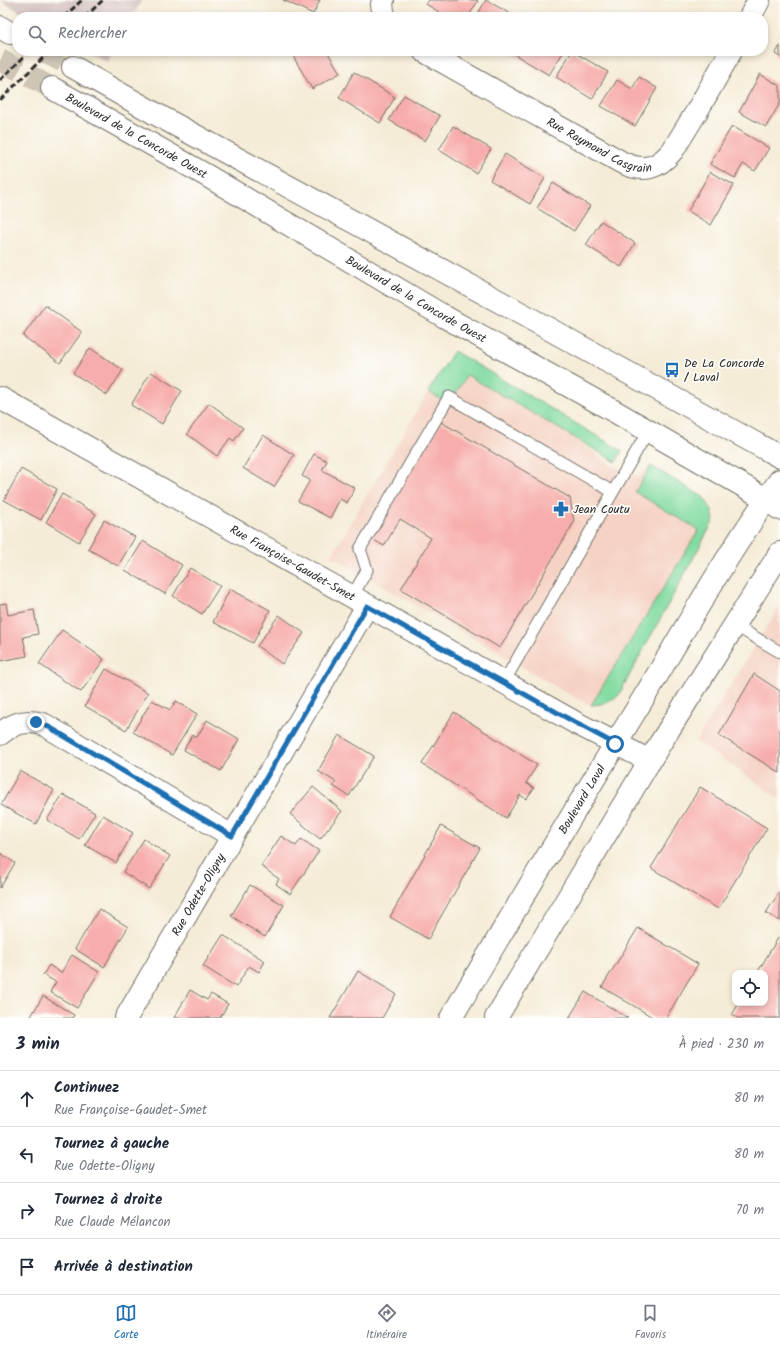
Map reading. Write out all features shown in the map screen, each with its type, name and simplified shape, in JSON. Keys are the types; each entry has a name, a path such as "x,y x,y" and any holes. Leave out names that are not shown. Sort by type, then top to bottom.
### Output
{"street":[{"path":"383,0 383,12"},
{"path":"753,12 759,0"},
{"name":"Rue Raymond Casgrain","path":"433,56 621,162 636,168 644,169 657,164 673,150 728,56"},
{"path":"73,67 174,124 520,312 780,457"},
{"name":"Boulevard de la Concorde Ouest","path":"52,88 773,504"},
{"name":"Rue Françoise-Gaudet-Smet","path":"0,398 359,602 576,723 650,761"},
{"name":"Boulevard Laval","path":"451,1018 526,889 749,524 773,504 780,480"},
{"path":"496,1018 650,761 780,553"},
{"name":"Rue Odette-Oligny","path":"126,1018 232,836 359,602"},
{"path":"0,734 10,726 22,722 29,721 43,724 232,836"}],"lane":[{"path":"359,602 367,570 360,549 449,397 613,492"},
{"path":"504,682 648,431"},
{"path":"734,625 780,652"}],"shaded area":[{"path":"0,0 142,0 135,12 20,12"},
{"path":"98,56 110,56 107,61"},
{"path":"454,351 611,465 637,476 651,466 702,497 711,508 714,520 708,533 618,696 602,704 591,705 576,698 331,556 428,392"},
{"path":"780,605 780,799 696,741"}],"green space":[{"path":"454,351 622,451 616,462 467,375 454,397 447,403 428,392"},
{"path":"651,466 703,497 711,508 714,520 618,696 602,704 591,705 699,530 635,492"}],"building":[{"path":"283,0 320,0 314,12 309,12"},
{"path":"429,0 478,1 471,12 439,12 426,4"},
{"path":"486,0 507,12 479,12"},
{"path":"780,46 780,57 775,54"},
{"path":"293,56 330,56 340,73 312,89"},
{"path":"517,56 561,56 549,75"},
{"path":"569,56 581,56 608,72 592,99 556,77"},
{"path":"354,72 395,97 380,123 339,98"},
{"path":"760,74 780,86 780,103 766,127 739,112"},
{"path":"639,77 657,88 635,126 601,106 617,80 632,89"},
{"path":"404,95 440,116 425,141 389,120"},
{"path":"453,126 491,149 476,173 439,150"},
{"path":"732,126 769,148 755,171 743,164 735,178 710,164"},
{"path":"505,154 545,178 530,204 490,180"},
{"path":"710,172 734,185 711,225 688,211"},
{"path":"553,183 590,206 574,231 537,208"},
{"path":"601,221 635,243 621,267 586,245"},
{"path":"45,305 82,332 60,363 23,336"},
{"path":"90,348 123,370 107,395 73,373"},
{"path":"151,372 182,391 162,424 131,405"},
{"path":"209,403 243,428 234,441 230,438 217,456 187,434"},
{"path":"441,422 570,498 574,522 500,648 401,589 431,538 400,519 384,546 372,539"},
{"path":"263,435 294,455 274,487 243,468"},
{"path":"314,454 327,461 322,470 355,488 347,503 340,499 330,518 298,501 310,480 302,476"},
{"path":"21,469 57,489 41,520 4,500"},
{"path":"62,494 96,514 79,542 46,522"},
{"path":"104,520 135,537 118,566 88,549"},
{"path":"143,541 182,565 165,594 125,570"},
{"path":"190,568 220,586 202,614 173,596"},
{"path":"230,589 270,610 253,643 213,622"},
{"path":"6,603 8,615 34,610 38,634 23,637 27,656 0,661 0,604"},
{"path":"279,615 304,633 282,664 257,646"},
{"path":"62,630 104,659 81,692 39,664"},
{"path":"106,669 148,693 126,730 85,706"},
{"path":"754,674 780,691 780,773 719,735"},
{"path":"152,700 170,710 176,701 197,714 172,755 133,732"},
{"path":"454,712 537,765 526,783 534,788 526,799 520,795 506,818 422,764"},
{"path":"207,720 239,739 221,771 184,750 192,735 197,737"},
{"path":"339,735 374,756 349,796 333,786 336,782 318,771"},
{"path":"20,771 54,790 36,824 1,805"},
{"path":"313,787 342,811 320,839 290,814"},
{"path":"700,787 767,828 718,909 651,868"},
{"path":"63,794 95,813 79,839 47,820"},
{"path":"103,815 133,833 116,863 85,845"},
{"path":"441,826 480,848 428,939 390,917"},
{"path":"281,836 296,846 301,839 319,851 290,894 276,884 279,879 261,866"},
{"path":"144,839 170,856 149,889 123,872"},
{"path":"0,853 15,863 0,888"},
{"path":"250,885 284,905 265,937 231,916"},
{"path":"780,891 780,921 766,913"},
{"path":"99,909 128,927 104,967 75,949"},
{"path":"638,928 698,964 666,1018 654,1018 602,987"},
{"path":"223,935 265,961 259,972 249,966 236,987 203,966"},
{"path":"778,938 780,939 780,1018 738,1018 732,1015 737,1006 768,1006 768,970 759,970"},
{"path":"72,955 99,972 77,1008 50,992 56,982 43,975 49,965 61,973"},
{"path":"358,971 396,994 382,1018 330,1018"},
{"path":"190,990 207,1000 211,994 228,1004 220,1018 174,1018"},
{"path":"585,992 628,1018 569,1018"},
{"path":"43,996 74,1015 72,1018 30,1018"}],"tunnel":[{"path":"52,56 73,67"},
{"path":"0,60 52,88"}],"railway":[{"path":"69,12 82,0"},
{"path":"90,12 103,0"},
{"path":"0,80 25,56"},
{"path":"0,100 45,56"}],"place":[{"name":"De La Concorde / Laval","path":"672,370"},
{"name":"Jean Coutu","path":"561,509"}],"route":[{"path":"36,722 49,727 232,836 367,606 615,744"}]}
